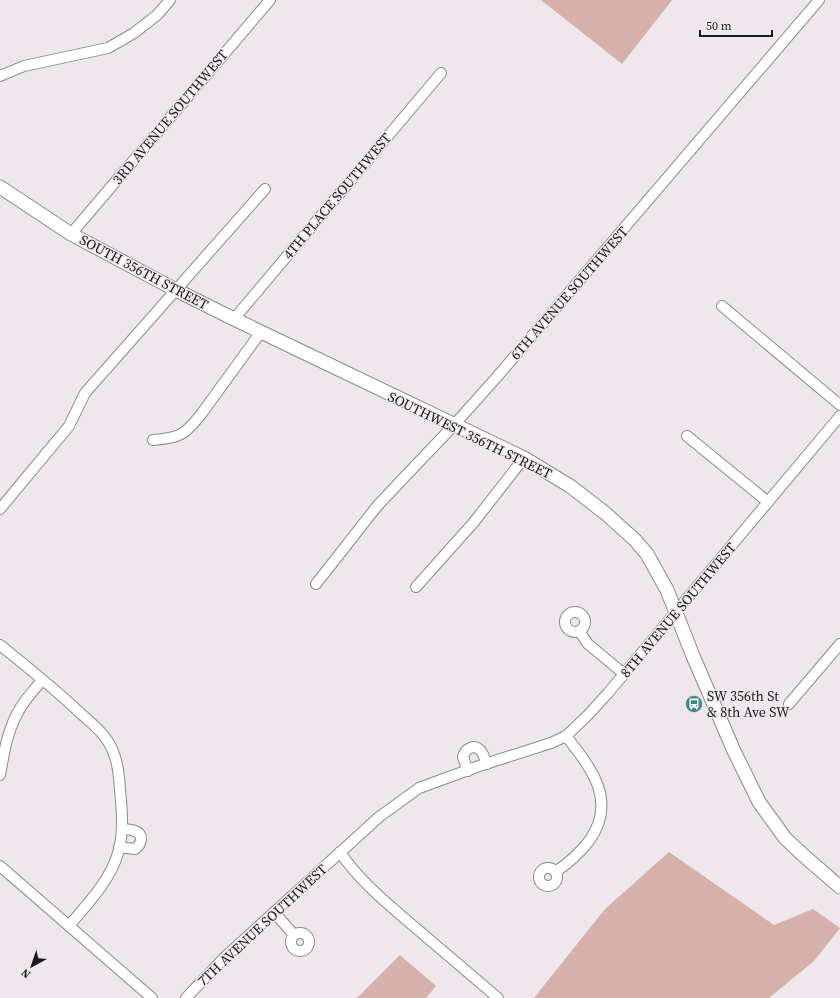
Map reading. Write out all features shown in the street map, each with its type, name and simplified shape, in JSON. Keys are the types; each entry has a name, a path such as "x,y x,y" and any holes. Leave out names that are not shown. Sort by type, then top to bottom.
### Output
{"main road":[{"name":"SOUTH 356TH STREET","path":"0,187 71,234 176,290 293,348"},
{"name":"SOUTHWEST 356TH STREET","path":"293,348 524,458 570,486 605,513 635,540 647,554 658,572 677,611 693,656 734,751 759,802 785,838 840,887"}],"street":[{"path":"0,76 24,66 108,48 134,34 157,15 170,0"},
{"name":"3RD AVENUE SOUTHWEST","path":"71,234 270,0"},
{"name":"6TH AVENUE SOUTHWEST","path":"316,584 378,505 454,425 540,328 820,0"},
{"name":"4TH PLACE SOUTHWEST","path":"234,319 441,73"},
{"path":"0,509 69,426 85,393 265,189"},
{"path":"722,306 840,405"},
{"path":"153,440 174,438 191,426 261,332"},
{"name":"8TH AVENUE SOUTHWEST","path":"340,852 379,817 419,788 468,770 551,743 566,736 588,715 840,416"},
{"path":"688,436 768,502"},
{"path":"416,587 474,522 524,458"},
{"path":"580,631 588,644 623,673"},
{"path":"789,704 840,644"},
{"path":"0,645 98,729 113,751 117,764 122,803 122,829 119,848 113,867 106,879 69,926"},
{"path":"0,775 8,737 14,720 21,707 42,680"},
{"path":"555,872 569,863 590,839 597,827 602,810 600,794 590,770 583,758 566,736"},
{"path":"468,770 463,757 468,748 478,749 487,764"},
{"path":"119,848 135,849 138,847 141,840 139,833 122,829"},
{"path":"340,852 352,869 386,903 498,998"},
{"name":"7TH AVENUE SOUTHWEST","path":"186,998 225,957 340,852"},
{"path":"0,866 152,998"},
{"path":"274,912 294,935"}],"shaded area":[{"path":"541,0 672,0 622,64"},
{"path":"669,852 774,925 813,909 840,928 814,961 769,998 534,998 605,909"},
{"path":"400,955 436,986 426,998 357,998"}],"place":[{"name":"SW 356th St & 8th Ave SW","path":"694,704"}]}
